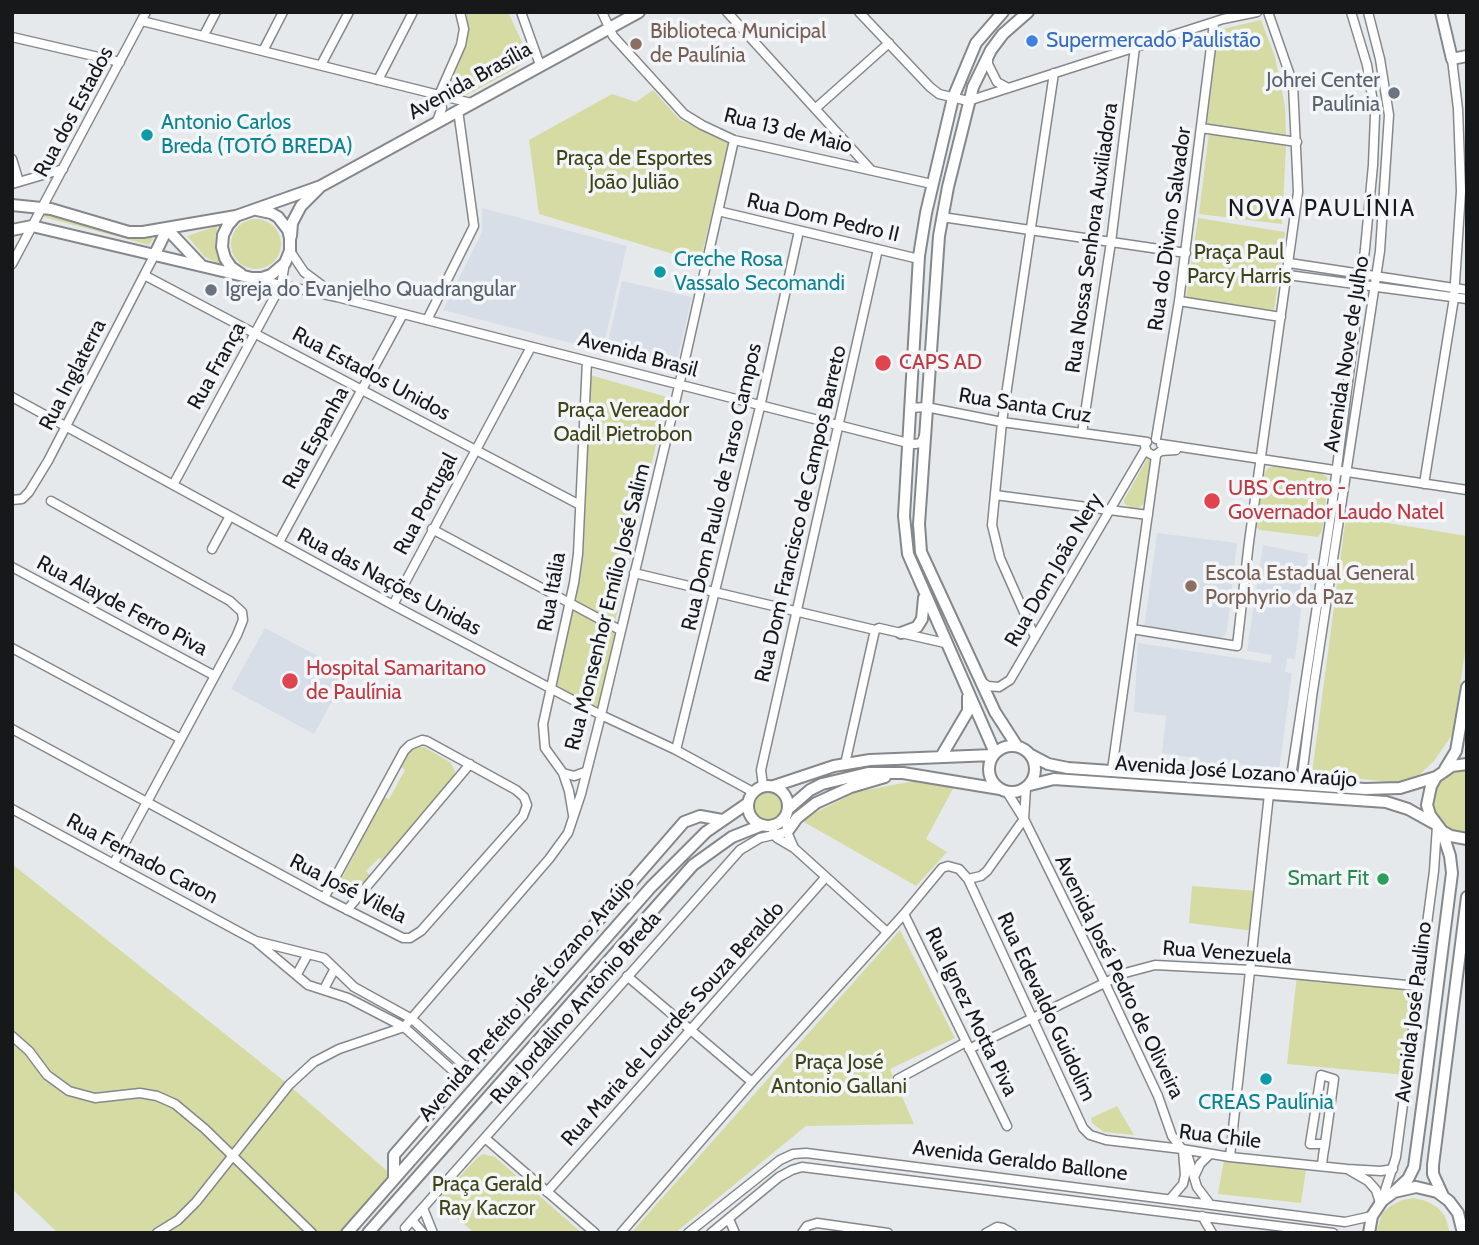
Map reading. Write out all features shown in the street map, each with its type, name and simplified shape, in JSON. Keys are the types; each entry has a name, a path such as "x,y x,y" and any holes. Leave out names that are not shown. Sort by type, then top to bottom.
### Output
{"main road":[{"name":"Avenida Brasília","path":"255,209 321,186 639,12"},
{"path":"994,754 908,554 904,516 919,259 926,213 953,98 976,43 1003,12"},
{"path":"994,754 889,758 845,764 769,786 750,798 753,819 769,828 783,820 787,812 810,790 837,780 868,774 903,773 1003,791 1020,791 1028,786 1035,770 1031,755 1017,746 1001,724 921,552 919,518 941,222 968,101 988,55 1003,34 1028,12"},
{"path":"1441,12 1452,59 1467,56"},
{"name":"Avenida Brasília","path":"290,238 292,223 301,206 321,186"},
{"path":"12,205 42,208 129,232 167,229 236,216 255,209 264,210 278,217 288,230 290,238 290,251 285,262 271,275 246,276 231,267 225,258 223,235 236,216"},
{"path":"926,213 941,222"},
{"path":"923,232 941,222"},
{"path":"12,230 32,226"},
{"name":"Avenida Brasil","path":"32,226 246,276"},
{"path":"155,254 167,229"},
{"path":"167,229 202,266"},
{"path":"915,326 932,327"},
{"path":"904,516 919,518"},
{"path":"901,633 916,627 922,619 924,595"},
{"path":"945,643 969,655"},
{"path":"953,661 969,655"},
{"path":"1436,777 1445,769 1456,751 1467,687"},
{"path":"942,755 968,711 968,694"},
{"path":"1003,791 994,784 988,769 994,754 1001,748 1017,746"},
{"name":"Avenida José Lozano Araújo","path":"1031,755 1056,766 1365,789 1400,788 1436,777"},
{"path":"1445,769 1467,764"},
{"path":"787,832 797,818 816,803 851,787 903,773"},
{"name":"Avenida José Paulino","path":"1381,1202 1408,1179 1414,1167 1452,873 1450,856 1427,805 1430,786 1436,777"},
{"name":"Avenida José Lozano Araújo","path":"1028,786 1055,779 1386,802 1408,809 1451,836 1467,839"},
{"path":"769,786 785,795 787,812"},
{"name":"Avenida Prefeito José Lozano Araújo","path":"347,1233 651,887 687,850 750,798"},
{"path":"394,1177 394,1155 684,822 700,816 722,820"},
{"name":"Avenida Prefeito José Lozano Araújo","path":"368,1233 693,865 732,837 769,828"},
{"name":"Avenida José Paulino","path":"1464,1230 1454,1206 1443,1196 1436,1183 1433,1165 1467,897"},
{"path":"1436,987 1440,997 1436,1032 1444,1036 1451,1028"},
{"path":"1394,1192 1423,1187 1443,1196"},
{"path":"1369,1233 1372,1216 1381,1202"}],"street":[{"path":"204,35 216,12"},
{"path":"263,51 283,12"},
{"path":"321,65 349,12"},
{"path":"378,80 413,12"},
{"path":"436,122 442,108 439,94 464,37 464,20 460,12"},
{"path":"521,12 540,65"},
{"name":"Rua 13 de Maio","path":"602,12 613,36 684,114 702,125 734,139 933,184"},
{"path":"727,12 871,170"},
{"path":"859,12 930,88 939,94 968,101 1135,47 1257,12"},
{"path":"1132,629 1237,646 1298,192 1293,85 1268,12"},
{"name":"Avenida Nove de Julho","path":"1315,649 1361,279 1376,115 1367,65 1351,12"},
{"name":"Avenida Nove de Julho","path":"1296,784 1307,696 1376,281 1390,115 1368,12"},
{"path":"144,16 263,51 471,103"},
{"name":"Rua dos Estados","path":"12,264 144,16"},
{"name":"Rua do Divino Salvador","path":"1112,771 1148,515 1153,447 1186,253 1214,23"},
{"path":"12,37 120,62"},
{"path":"816,108 889,43"},
{"name":"Rua Nossa Senhora Auxiliadora","path":"1082,433 1111,242 1135,47"},
{"path":"988,55 988,64 997,82 1008,88"},
{"path":"1424,484 1454,293 1461,191 1458,109 1452,59"},
{"path":"1035,637 1000,558 992,524 1002,422 1054,73"},
{"path":"427,320 474,226 458,110"},
{"path":"1201,128 1297,142"},
{"name":"Rua Monsenhor Emílio José Salim","path":"404,1027 559,847 573,820 680,386 734,139"},
{"path":"12,159 16,183 63,169"},
{"name":"Rua Dom Pedro II","path":"718,212 919,259"},
{"path":"941,222 1032,231 1186,253"},
{"name":"Rua Dom Paulo de Tarso Campos","path":"676,750 760,407 799,231"},
{"name":"Rua Dom Francisco de Campos Barreto","path":"769,786 761,770 878,249"},
{"name":"Avenida Brasil","path":"290,251 304,271 337,297"},
{"name":"Rua Inglaterra","path":"12,500 22,499 29,492 66,427 155,254"},
{"name":"Rua França","path":"173,485 281,285 285,262"},
{"path":"1289,263 1361,279"},
{"name":"Rua Estados Unidos","path":"144,275 580,505"},
{"path":"1287,275 1361,279 1454,293 1467,299"},
{"name":"Avenida Brasil","path":"246,276 908,443"},
{"path":"1454,293 1467,290"},
{"path":"1179,301 1281,317"},
{"name":"Rua Espanha","path":"279,542 403,314"},
{"name":"Rua Portugal","path":"393,605 531,347"},
{"name":"Rua Itália","path":"573,820 569,791 563,773 545,748 542,735 578,554 587,361"},
{"name":"Rua das Nações Unidas","path":"12,397 393,605 601,715 676,750 750,798"},
{"name":"Rua Santa Cruz","path":"910,408 926,407 1002,422 1135,441 1153,447"},
{"path":"908,443 921,443 924,434"},
{"path":"1153,447 1186,449 1467,490"},
{"name":"Rua Dom João Nery","path":"981,681 993,686 1005,684 1109,510 1153,447"},
{"path":"995,495 1148,515"},
{"path":"51,501 236,605 242,612 243,620 215,676 114,863"},
{"path":"212,549 230,516"},
{"path":"432,529 621,630"},
{"name":"Rua Alayde Ferro Piva","path":"12,567 215,676"},
{"path":"634,573 875,630 879,628 945,643"},
{"path":"845,764 875,630"},
{"path":"12,648 181,739"},
{"name":"Rua José Vilela","path":"12,729 324,898 410,938 416,936 523,816 526,802 516,790 470,764"},
{"path":"324,898 404,751 410,745 422,740 427,741 470,764 347,910"},
{"path":"563,773 574,776 585,772"},
{"name":"Avenida José Pedro de Oliveira","path":"1024,819 1028,786"},
{"name":"Avenida José Pedro de Oliveira","path":"1003,791 1024,819 1158,1096 1172,1136 1191,1163 1195,1182 1209,1203"},
{"path":"1230,1157 1269,794"},
{"name":"Rua Fernado Caron","path":"12,809 256,941 324,958 354,986 412,1019 464,1073"},
{"path":"787,812 787,832 794,848"},
{"path":"621,1233 942,868 954,866 968,879 981,876 987,872 1024,819"},
{"path":"1381,1202 1393,1169 1438,827"},
{"path":"769,828 887,932"},
{"name":"Rua Jordalino Antônio Breda","path":"405,1228 740,850 760,838 769,828 787,832"},
{"name":"Rua Maria de Lourdes Souza Beraldo","path":"547,1192 825,878"},
{"name":"Rua Edevaldo Guidolim","path":"968,879 1031,1019 1083,1128 1090,1135"},
{"name":"Rua Ignez Motta Piva","path":"904,914 1007,1126"},
{"name":"Rua Fernado Caron","path":"256,941 308,985 348,998 404,1027 464,1073"},
{"path":"296,974 308,954"},
{"name":"Rua Venezuela","path":"898,1079 1125,973 1155,965 1251,970 1417,986"},
{"path":"324,989 334,970"},
{"path":"627,976 752,1082"},
{"path":"157,1233 178,1220 289,1085 314,1062 340,1049 404,1027"},
{"path":"12,1036 29,1051 47,1075 69,1091 87,1097 140,1094 166,1099 193,1118 312,1233"},
{"path":"1322,1165 1325,1144 1334,1079 1321,1075 1310,1144 1325,1144"},
{"name":"Rua Chile","path":"1090,1135 1106,1140 1230,1157 1347,1169 1393,1169"},
{"path":"485,1138 595,1233"},
{"path":"1171,1198 1183,1184 1185,1175 1182,1149"},
{"name":"Avenida Geraldo Ballone","path":"688,1233 780,1160 793,1154 806,1153 1345,1222 1372,1216"},
{"path":"1195,1182 1197,1169 1210,1154"},
{"name":"Avenida Geraldo Ballone","path":"711,1233 779,1177 802,1167 1334,1233"},
{"name":"Rua Chile","path":"1347,1169 1368,1181 1381,1202"},
{"path":"423,1208 433,1233"},
{"path":"1202,1216 1212,1233 1222,1219"},
{"path":"729,1219 735,1233"},
{"path":"412,1220 423,1233"},
{"path":"802,1233 807,1226 817,1223 888,1233"},
{"path":"986,1233 997,1227 1012,1233"}],"shaded area":[{"path":"482,208 627,246 602,351 443,310 482,232"},
{"path":"622,281 692,297 675,370 606,351"},
{"name":"Escola Estadual General Porphyrio da Paz","path":"1157,533 1237,543 1227,631 1224,636 1218,639 1144,629"},
{"path":"1263,545 1308,554 1295,659 1287,658 1285,672 1292,673 1279,771 1226,762 1225,770 1200,767 1200,759 1162,753 1166,716 1134,712 1138,643 1271,663 1272,655 1247,651"},
{"name":"Hospital Samaritano de Paulínia","path":"265,628 348,672 314,734 231,689"}],"green space":[{"path":"465,12 508,12 522,42 522,57 517,68 467,95 454,93 450,87 467,41"},
{"path":"1261,20 1275,57 1285,106 1286,136 1207,124 1218,30"},
{"name":"Praça de Esportes João Julião","path":"653,90 680,120 729,142 700,262 539,214 529,140 612,94 636,102"},
{"path":"1209,132 1286,146 1282,224 1199,214"},
{"path":"44,213 112,232 139,238 151,236 153,239 149,245 40,216"},
{"name":"Praça Paul Parcy Harris","path":"1198,218 1285,232 1274,310 1186,298"},
{"path":"246,220 266,220 280,234 280,254 266,268 246,268 232,254 232,234"},
{"path":"217,226 215,243 220,264 205,257 187,236"},
{"name":"Praça Vereador Oadil Pietrobon","path":"590,375 667,397 615,622 576,601"},
{"path":"1147,459 1150,460 1145,502 1139,508 1129,507 1124,500"},
{"path":"1275,466 1321,473 1327,477 1322,531 1318,537 1260,530 1256,527 1263,476 1268,468"},
{"path":"1346,516 1467,536 1467,640 1452,735 1434,761 1413,781 1388,782 1312,773"},
{"path":"572,606 617,631 600,711 554,687"},
{"path":"417,747 424,747 450,762 455,771 453,780 382,860 379,858 366,871 370,875 355,892 343,894 339,884 384,797 389,799 405,770 401,767 409,753"},
{"path":"1456,767 1467,767 1467,836 1448,832 1431,808 1437,780"},
{"path":"914,781 955,785 926,839 947,852 916,886 804,822 805,818 856,792"},
{"path":"768,791 779,795 783,806 779,817 768,821 757,817 753,806 757,795"},
{"path":"12,864 289,1085 394,1177 347,1233 58,1233 12,1189"},
{"path":"1192,886 1257,891 1254,931 1189,923"},
{"name":"Praça José Antonio Gallani","path":"900,930 955,1038 890,1069 914,1124 806,1126 675,1233 631,1233"},
{"path":"1297,975 1405,985 1415,1000 1406,1075 1287,1064"},
{"path":"1117,1106 1134,1135 1104,1132 1092,1123 1091,1118"},
{"name":"Praça Gerald Ray Kaczor","path":"483,1154 495,1157 582,1233 475,1233 436,1202"},
{"path":"1224,1160 1306,1170 1301,1203 1218,1194"},
{"path":"1414,1198 1437,1207 1445,1216 1450,1233 1376,1233 1382,1214 1390,1206"}],"place":[{"name":"Supermercado Paulistão","path":"1032,41"},
{"name":"Biblioteca Municipal de Paulínia","path":"636,44"},
{"name":"Johrei Center Paulínia","path":"1394,93"},
{"name":"Antonio Carlos Breda (TOTÓ BREDA)","path":"147,135"},
{"name":"Creche Rosa Vassalo Secomandi","path":"660,272"},
{"name":"Igreja do Evanjelho Quadrangular","path":"211,290"},
{"name":"CAPS AD","path":"883,363"},
{"name":"UBS Centro - Governador Laudo Natel","path":"1212,501"},
{"name":"Escola Estadual General Porphyrio da Paz","path":"1191,586"},
{"name":"Hospital Samaritano de Paulínia","path":"290,681"},
{"name":"Smart Fit","path":"1383,879"},
{"name":"CREAS Paulínia","path":"1266,1079"}],"district":[{"name":"NOVA PAULÍNIA","path":"1322,209"}]}
